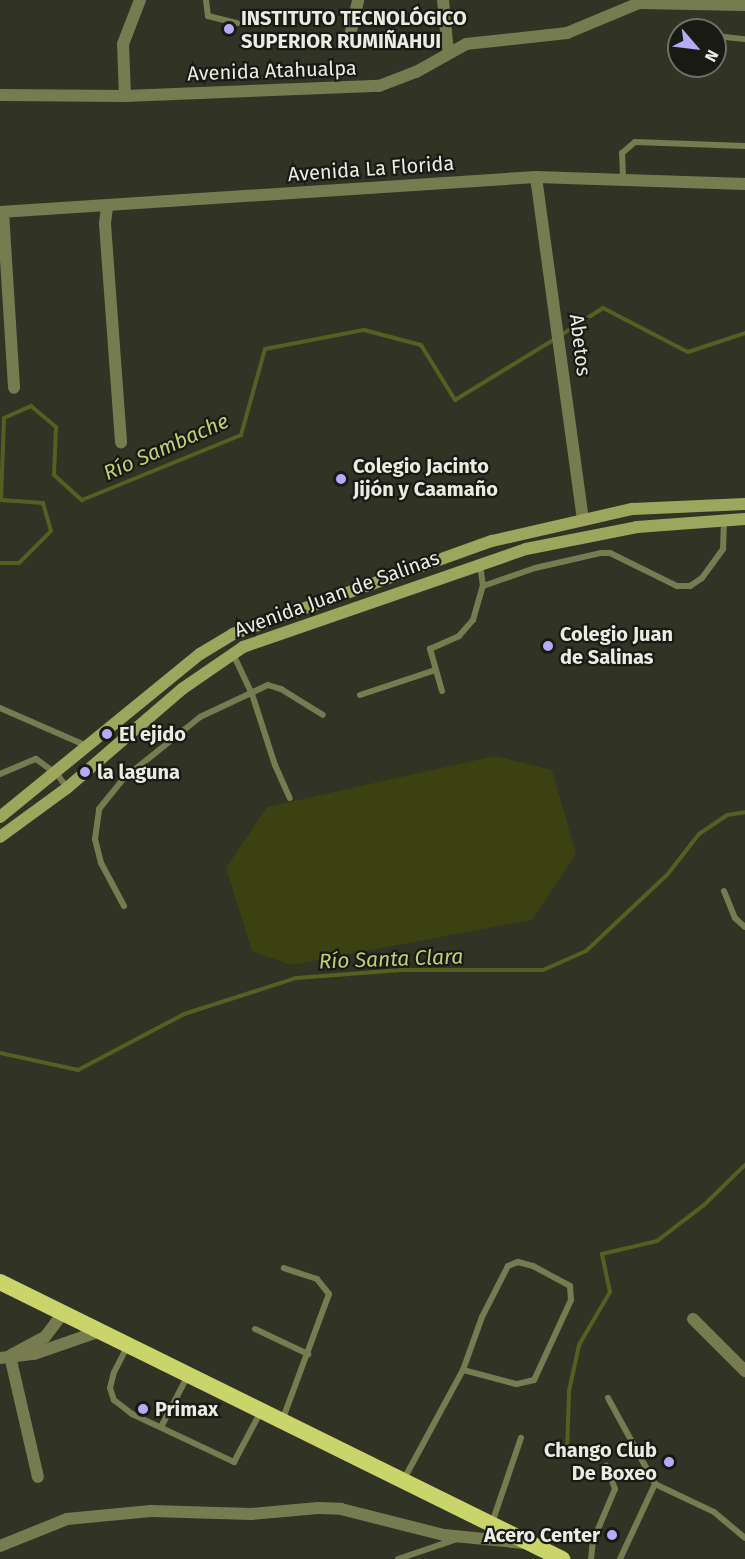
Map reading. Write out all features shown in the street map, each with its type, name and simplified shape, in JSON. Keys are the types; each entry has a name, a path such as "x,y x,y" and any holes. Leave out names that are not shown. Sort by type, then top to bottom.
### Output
{"highway":[{"path":"0,1282 562,1559"}],"main road":[{"name":"Avenida Juan de Salinas","path":"0,817 57,774 200,654 233,634 475,548 583,519 632,509 745,504"},
{"name":"Avenida Juan de Salinas","path":"0,837 67,788 182,689 233,654 480,563 596,533 663,523 745,519"},
{"path":"475,548 480,563"}],"street":[{"path":"125,96 121,72 123,44 140,0"},
{"path":"351,31 358,0"},
{"path":"443,0 448,52"},
{"name":"Avenida Atahualpa","path":"0,95 125,96 379,86 416,72 448,52 477,42 567,33 639,3 745,5"},
{"name":"Avenida La Florida","path":"1,212 107,207 536,177 623,178 745,184"},
{"name":"Abetos","path":"536,177 583,519"},
{"path":"107,207 105,224 121,442"},
{"path":"1,212 14,388"},
{"path":"5,1357 45,1337 63,1313"},
{"path":"693,1319 745,1371"},
{"path":"5,1357 33,1354 100,1331"},
{"path":"5,1357 38,1477"},
{"path":"0,1546 67,1518 152,1511 251,1514 318,1508 341,1509 461,1537 531,1544"}],"lane":[{"path":"206,0 208,16 237,23"},
{"path":"727,37 745,39"},
{"path":"623,178 622,153 635,142 745,146"},
{"path":"483,586 535,568 601,553 676,586 690,586 702,578 723,549 724,520"},
{"path":"442,691 430,649 464,632 480,605 483,586 480,563"},
{"path":"233,654 252,694 275,765 290,798"},
{"path":"360,695 435,670"},
{"path":"124,906 101,863 95,839 99,809 108,795 200,717 268,685 281,689 323,715"},
{"path":"0,708 63,739 90,747"},
{"path":"0,774 36,759 57,774 67,788"},
{"path":"724,891 735,918 745,927"},
{"path":"404,1480 463,1370 482,1317 508,1266 518,1262 533,1266 570,1286 571,1300 534,1380 516,1384 463,1370"},
{"path":"282,1421 329,1294 326,1286 317,1279 284,1268"},
{"path":"255,1329 308,1354"},
{"path":"128,1345 114,1372 111,1394 122,1408 160,1427 234,1462 261,1411"},
{"path":"160,1427 189,1374"},
{"path":"608,1398 655,1484 714,1512 745,1538"},
{"path":"492,1524 521,1438"},
{"path":"591,1559 593,1541 615,1489 606,1466"},
{"path":"620,1559 655,1484"},
{"path":"398,1559 461,1537"}],"green space":[{"path":"495,756 552,770 576,854 532,920 291,965 252,951 226,868 267,807"}],"waterway":[{"name":"Río Sambache","path":"561,335 603,308 688,352 745,333"},
{"name":"Río Sambache","path":"0,563 19,563 51,531 43,503 1,500 4,418 31,406 56,427 54,475 82,500 241,435 265,349 364,330 421,345 455,400 555,339"},
{"name":"Río Santa Clara","path":"0,1053 78,1070 184,1014 296,978 402,970 543,970 586,951 667,875 699,834 727,815 745,812"},
{"path":"567,1452 569,1391 579,1345 610,1292 602,1254 657,1241 704,1205 745,1165"}],"place":[{"name":"INSTITUTO TECNOLÓGICO SUPERIOR RUMIÑAHUI","path":"229,29"},
{"name":"Colegio Jacinto Jijón y Caamaño","path":"341,479"},
{"name":"Colegio Juan de Salinas","path":"548,646"},
{"name":"El ejido","path":"107,734"},
{"name":"la laguna","path":"85,772"},
{"name":"Primax","path":"143,1409"},
{"name":"Chango Club De Boxeo","path":"669,1462"},
{"name":"Acero Center","path":"612,1535"}]}
